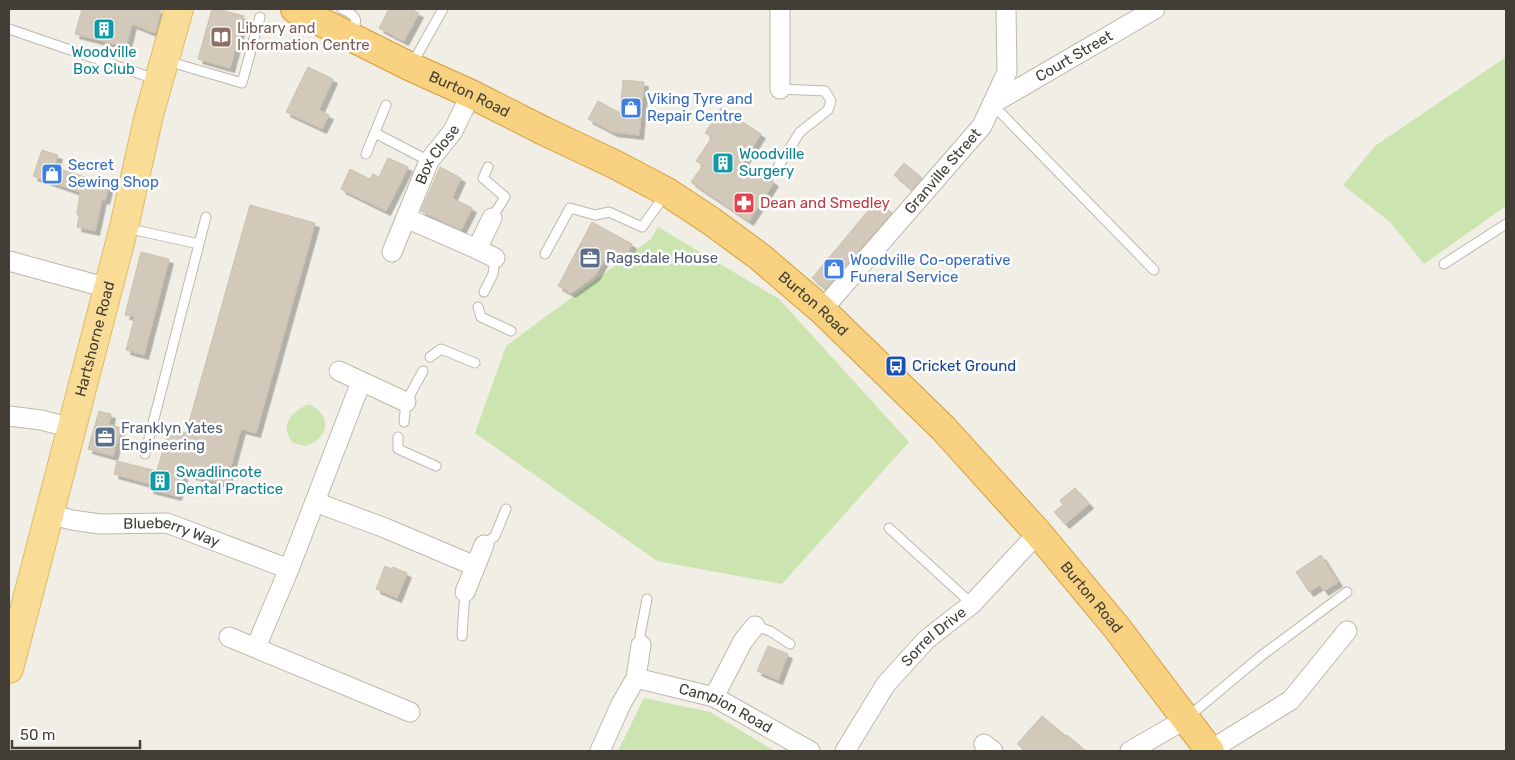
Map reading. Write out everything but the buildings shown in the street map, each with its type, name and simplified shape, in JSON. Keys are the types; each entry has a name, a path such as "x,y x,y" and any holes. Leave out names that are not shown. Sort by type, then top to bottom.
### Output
{"highway":[{"name":"Burton Road","path":"295,9 411,67 471,94 544,132 614,164 667,192 712,220 760,257 822,310 944,429 1038,533 1117,628 1210,751"}],"main road":[{"name":"Hartshorne Road","path":"9,669 124,227 149,115 179,9"}],"street":[{"path":"780,9 780,89"},
{"name":"Granville Street","path":"822,310 982,126 1007,72 1006,9"},
{"name":"Court Street","path":"992,104 1155,9"},
{"name":"Box Close","path":"392,252 429,161 452,130 471,94"},
{"path":"406,218 477,248 494,258"},
{"path":"477,248 492,218"},
{"path":"9,261 108,288"},
{"path":"339,371 406,402"},
{"path":"256,647 289,569 361,382"},
{"path":"9,416 41,420 72,428"},
{"path":"315,502 385,528 475,566"},
{"name":"Blueberry Way","path":"49,514 100,524 167,523 289,569"},
{"name":"Sorrel Drive","path":"845,751 886,684 928,639 972,604 1038,533"},
{"path":"465,592 484,545"},
{"path":"714,697 743,641 755,626"},
{"path":"1210,751 1291,700 1347,631"},
{"path":"230,637 410,712"},
{"path":"600,751 621,704 636,678 641,645"},
{"name":"Campion Road","path":"636,678 714,697 810,751"},
{"path":"1130,751 1186,719"}],"lane":[{"path":"342,9 353,14 356,19 352,36"},
{"path":"411,67 443,9"},
{"path":"9,29 162,70 242,83 260,17"},
{"path":"778,167 800,132 828,110 831,100 825,91 780,89"},
{"path":"992,104 1154,270"},
{"path":"366,154 386,105"},
{"path":"375,133 429,161"},
{"path":"488,167 483,178 505,197 492,218"},
{"path":"545,254 570,208 595,215 609,212 642,227 667,192"},
{"path":"145,454 206,217"},
{"path":"1444,264 1506,224"},
{"path":"124,227 199,244"},
{"path":"484,292 493,274 494,258"},
{"path":"478,307 481,317 511,331"},
{"path":"430,356 441,349 475,363"},
{"path":"404,422 406,402 423,371"},
{"path":"398,437 398,449 436,466"},
{"path":"484,545 495,536 506,509"},
{"path":"889,528 972,604"},
{"path":"462,636 465,592"},
{"path":"1186,719 1261,656 1348,592"},
{"path":"641,645 640,636 647,599"},
{"path":"755,626 770,631 790,644"}],"green space":[{"path":"1506,57 1506,206 1424,264 1390,222 1343,185 1375,146"},
{"path":"658,227 779,299 909,442 782,584 657,561 475,433 506,346 651,239"},
{"path":"309,404 322,414 325,428 318,439 305,446 293,443 287,433 287,427 293,414"},
{"path":"644,698 710,712 775,751 618,751"}],"place":[{"name":"Woodville Box Club","path":"104,29"},
{"name":"Library and Information Centre","path":"221,37"},
{"name":"Viking Tyre and Repair Centre","path":"631,108"},
{"name":"Woodville Surgery","path":"723,163"},
{"name":"Secret Sewing Shop","path":"52,174"},
{"name":"Dean and Smedley","path":"744,203"},
{"name":"Ragsdale House","path":"590,258"},
{"name":"Woodville Co-operative Funeral Service","path":"834,269"},
{"name":"Cricket Ground","path":"896,366"},
{"name":"Franklyn Yates Engineering","path":"105,437"},
{"name":"Swadlincote Dental Practice","path":"160,481"}]}
